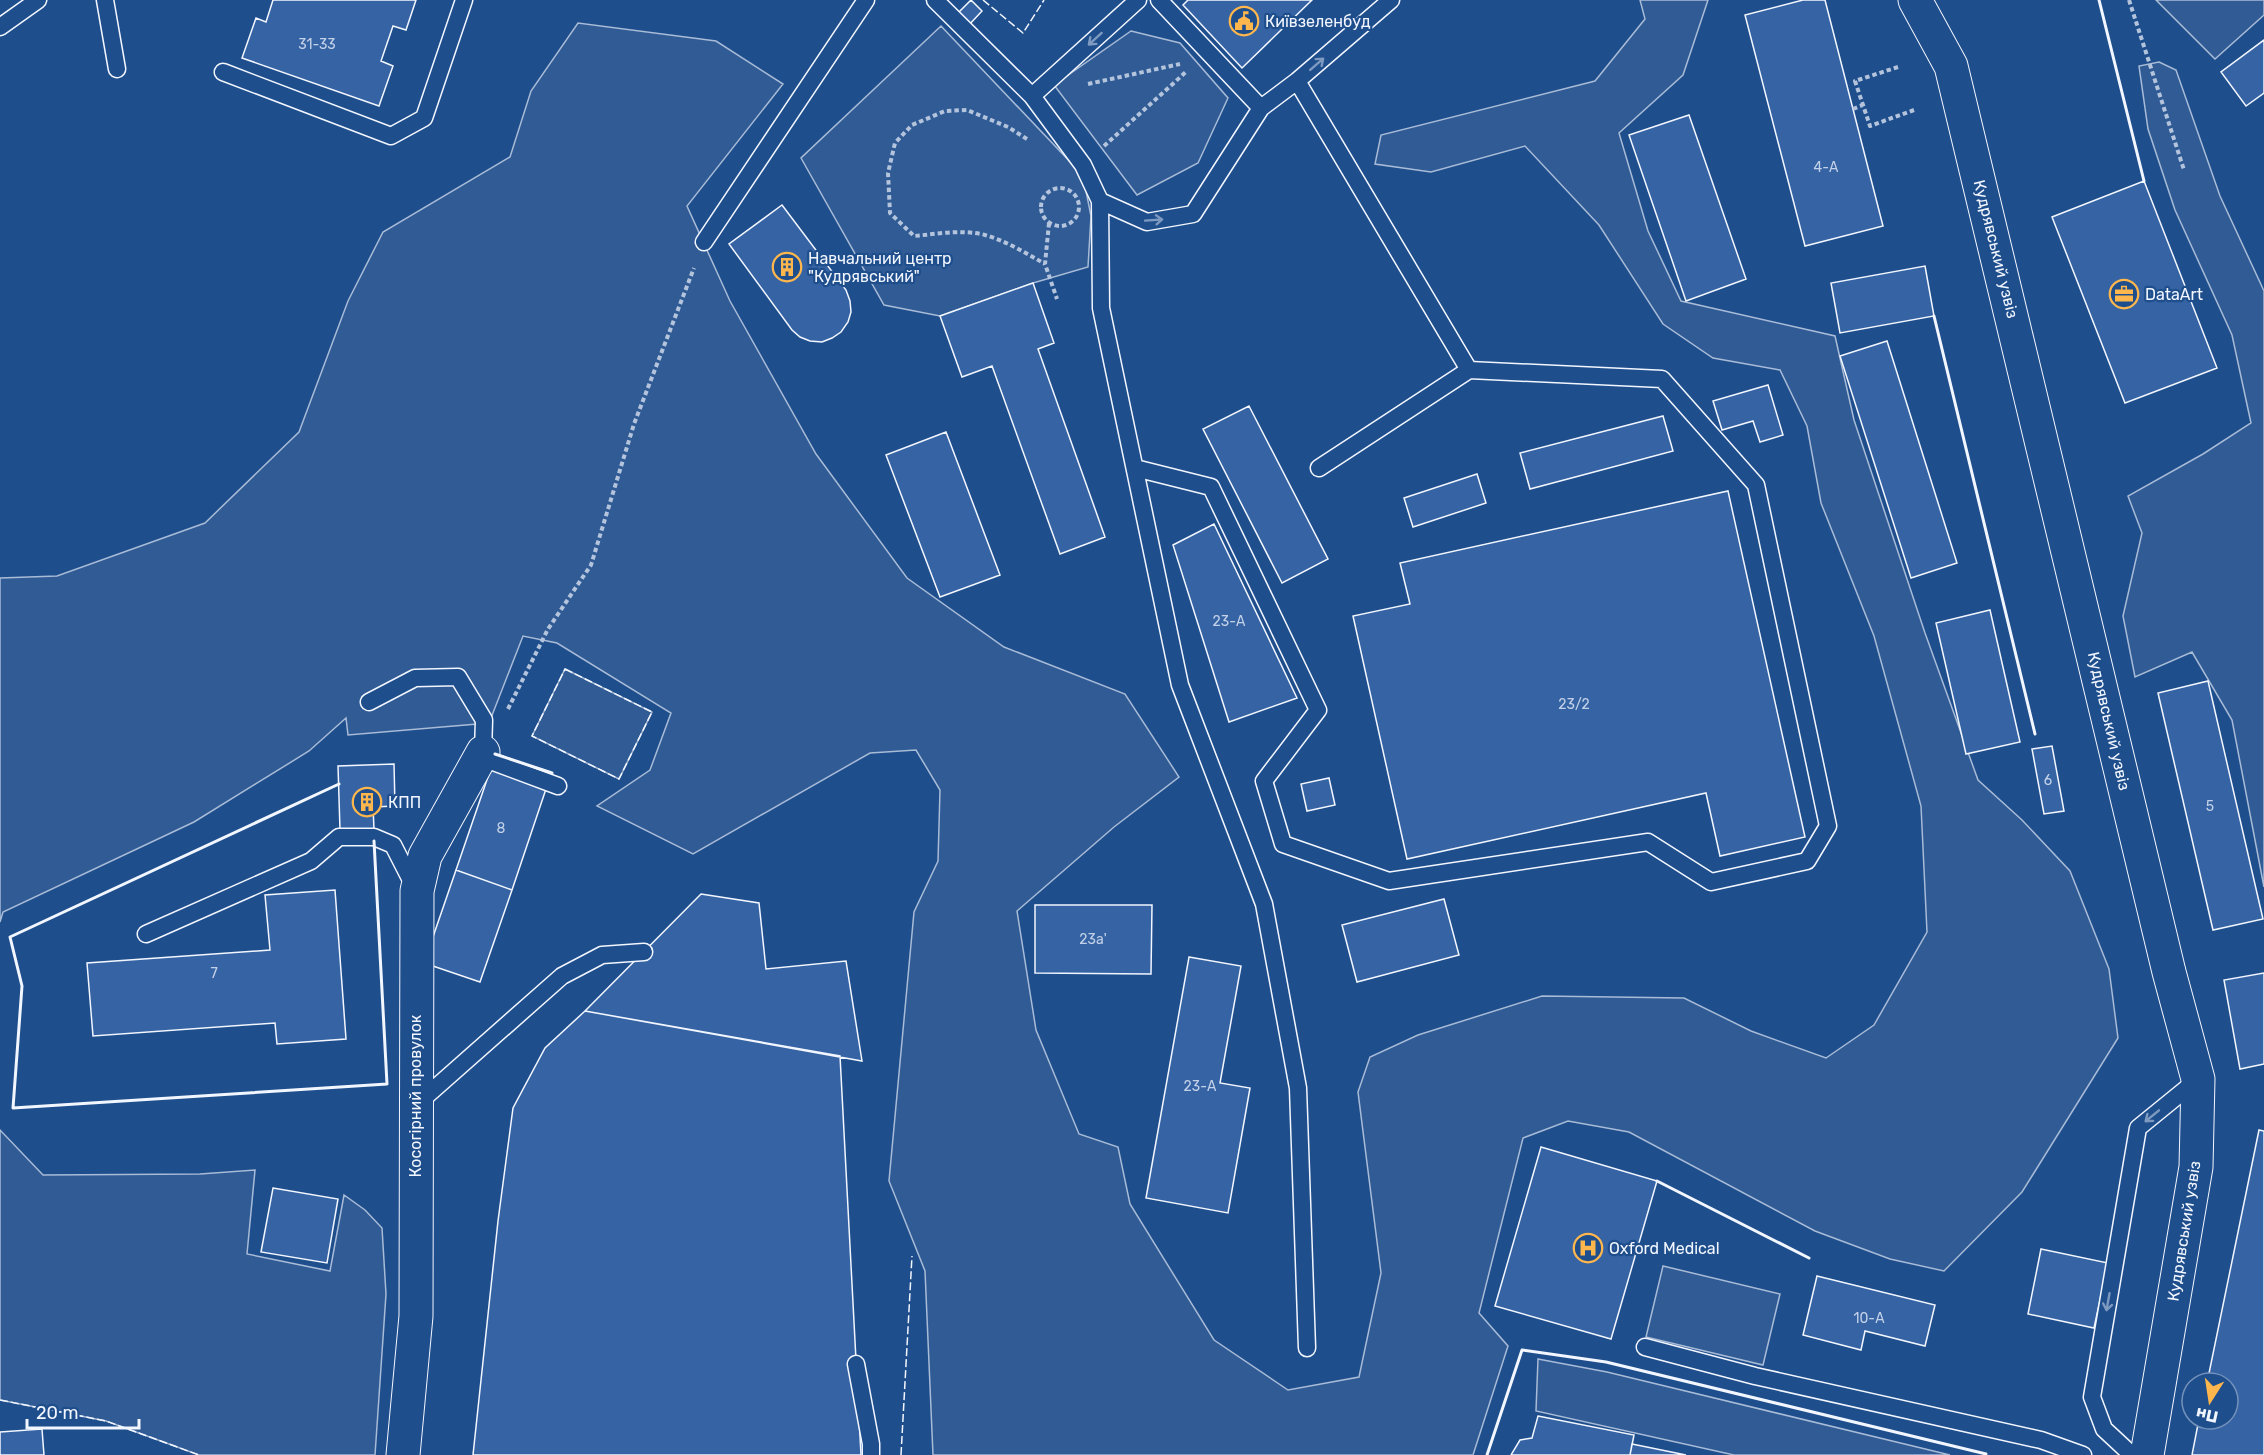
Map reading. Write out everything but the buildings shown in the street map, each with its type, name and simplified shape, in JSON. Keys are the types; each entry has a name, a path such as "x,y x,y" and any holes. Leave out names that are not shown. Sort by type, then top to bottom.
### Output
{"street":[{"name":"Кудрявський узвіз","path":"1915,0 1951,66 2163,949 2198,1079 2196,1167 2147,1455"},
{"name":"Косогірний провулок","path":"403,1455 416,1316 417,891 425,856 481,755"}],"lane":[{"path":"0,27 38,0"},
{"path":"105,0 117,69"},
{"path":"223,72 391,136 424,118 464,0"},
{"path":"704,242 866,0"},
{"path":"935,0 1032,96 1083,165 1100,201 1101,308 1180,686 1264,904 1299,1088 1308,1348"},
{"path":"1032,96 1138,0"},
{"path":"1159,0 1202,56 1261,108"},
{"path":"1100,201 1148,222 1193,214 1261,108 1297,81 1391,0"},
{"path":"1297,81 1469,370"},
{"path":"1135,468 1211,487 1318,710 1264,781 1283,844 1389,881 1648,842 1711,882 1807,861 1828,826 1756,486 1662,380 1469,370 1319,468"},
{"path":"369,702 415,678 458,677 484,720 481,755 558,786"},
{"path":"147,934 311,861 339,837 374,837 393,845 417,891"},
{"path":"415,1106 562,976 602,955 644,952"},
{"path":"2132,1455 2104,1429 2092,1397 2138,1128 2198,1079"},
{"path":"1645,1347 1755,1376 2041,1440 2083,1455"},
{"path":"856,1364 871,1455"}],"path":[{"path":"2129,0 2184,170"},
{"path":"1087,84 1202,56"},
{"path":"1083,165 1202,56"},
{"path":"1898,67 1856,81 1870,126 1914,110"},
{"path":"1853,109 1863,105"},
{"path":"1035,144 1008,126 967,110 945,111 912,125 895,143 888,174 890,213 914,236 953,232 984,235 1022,250 1045,264"},
{"path":"1049,223 1055,226 1068,225 1077,215 1079,209 1076,197 1066,189 1053,189 1044,196 1041,202 1042,214 1049,223 1045,264 1057,299"},
{"path":"518,692 548,629 591,565 634,423 704,242"}],"shaded area":[{"path":"1640,0 1708,0 1683,75 1619,133 1648,231 1681,301 1835,336 1854,420 1925,633 1978,780 2022,820 2070,871 2109,969 2118,1038 2022,1192 1944,1271 1890,1259 1815,1231 1629,1132 1568,1121 1523,1138 1479,1313 1508,1346 1473,1455 933,1455 925,1271 889,1181 914,912 938,861 940,790 916,750 870,753 693,854 597,806 650,770 671,713 557,643 523,636 489,723 348,735 346,718 309,751 194,822 3,912 0,922 0,578 57,576 205,523 299,432 348,301 383,232 510,157 531,91 578,23 716,41 783,84 687,206 730,301 816,454 907,578 1004,647 1125,694 1179,777 1114,827 1017,911 1036,1030 1079,1134 1118,1147 1130,1204 1214,1340 1288,1390 1359,1377 1381,1273 1358,1092 1370,1057 1418,1035 1542,996 1684,998 1751,1031 1826,1058 1874,1025 1927,932 1921,806 1874,636 1821,503 1807,426 1780,370 1713,358 1663,324 1599,225 1525,146 1431,172 1375,164 1381,135 1595,81 1645,19"},
{"path":"2156,0 2264,0 2264,15 2215,59"},
{"path":"941,26 1074,166 1086,191 1091,216 1088,267 1033,283 940,316 884,305 801,158"},
{"path":"1131,31 1180,43 1228,98 1198,163 1137,195 1054,85"},
{"path":"2159,62 2176,70 2220,196 2264,291 2264,887 2232,720 2192,652 2135,677 2123,616 2142,533 2128,496 2203,454 2251,423 2232,335 2175,210 2148,129 2139,66"},
{"path":"565,669 652,712 619,779 532,736"},
{"path":"0,1130 43,1175 200,1174 255,1170 247,1254 330,1271 344,1195 365,1210 382,1228 386,1294 375,1455 199,1455 106,1421 0,1400"},
{"path":"1663,1266 1780,1294 1763,1365 1646,1337"},
{"path":"1538,1359 1607,1372 1950,1455 1734,1455 1536,1411"}],"fence":[{"path":"983,0 1023,33 1044,0"},
{"path":"565,669 652,712 619,779 532,736 565,669"},
{"path":"901,1455 912,1256"},
{"path":"0,1400 106,1421 199,1455"}],"wall":[{"path":"2099,0 2144,181"},
{"path":"1934,316 2035,734"},
{"path":"495,754 552,773"},
{"path":"339,784 10,937 22,986 13,1108 387,1084 374,841"},
{"path":"1657,1181 1809,1258"},
{"path":"1487,1455 1522,1350 1606,1362 1986,1454"}],"place":[{"name":"Київзеленбуд","path":"1244,21"},
{"name":"Навчальний центр \"Кудрявський\"","path":"787,267"},
{"name":"DataArt","path":"2124,294"},
{"name":"КПП","path":"367,802"},
{"name":"Oxford Medical","path":"1588,1248"}]}
